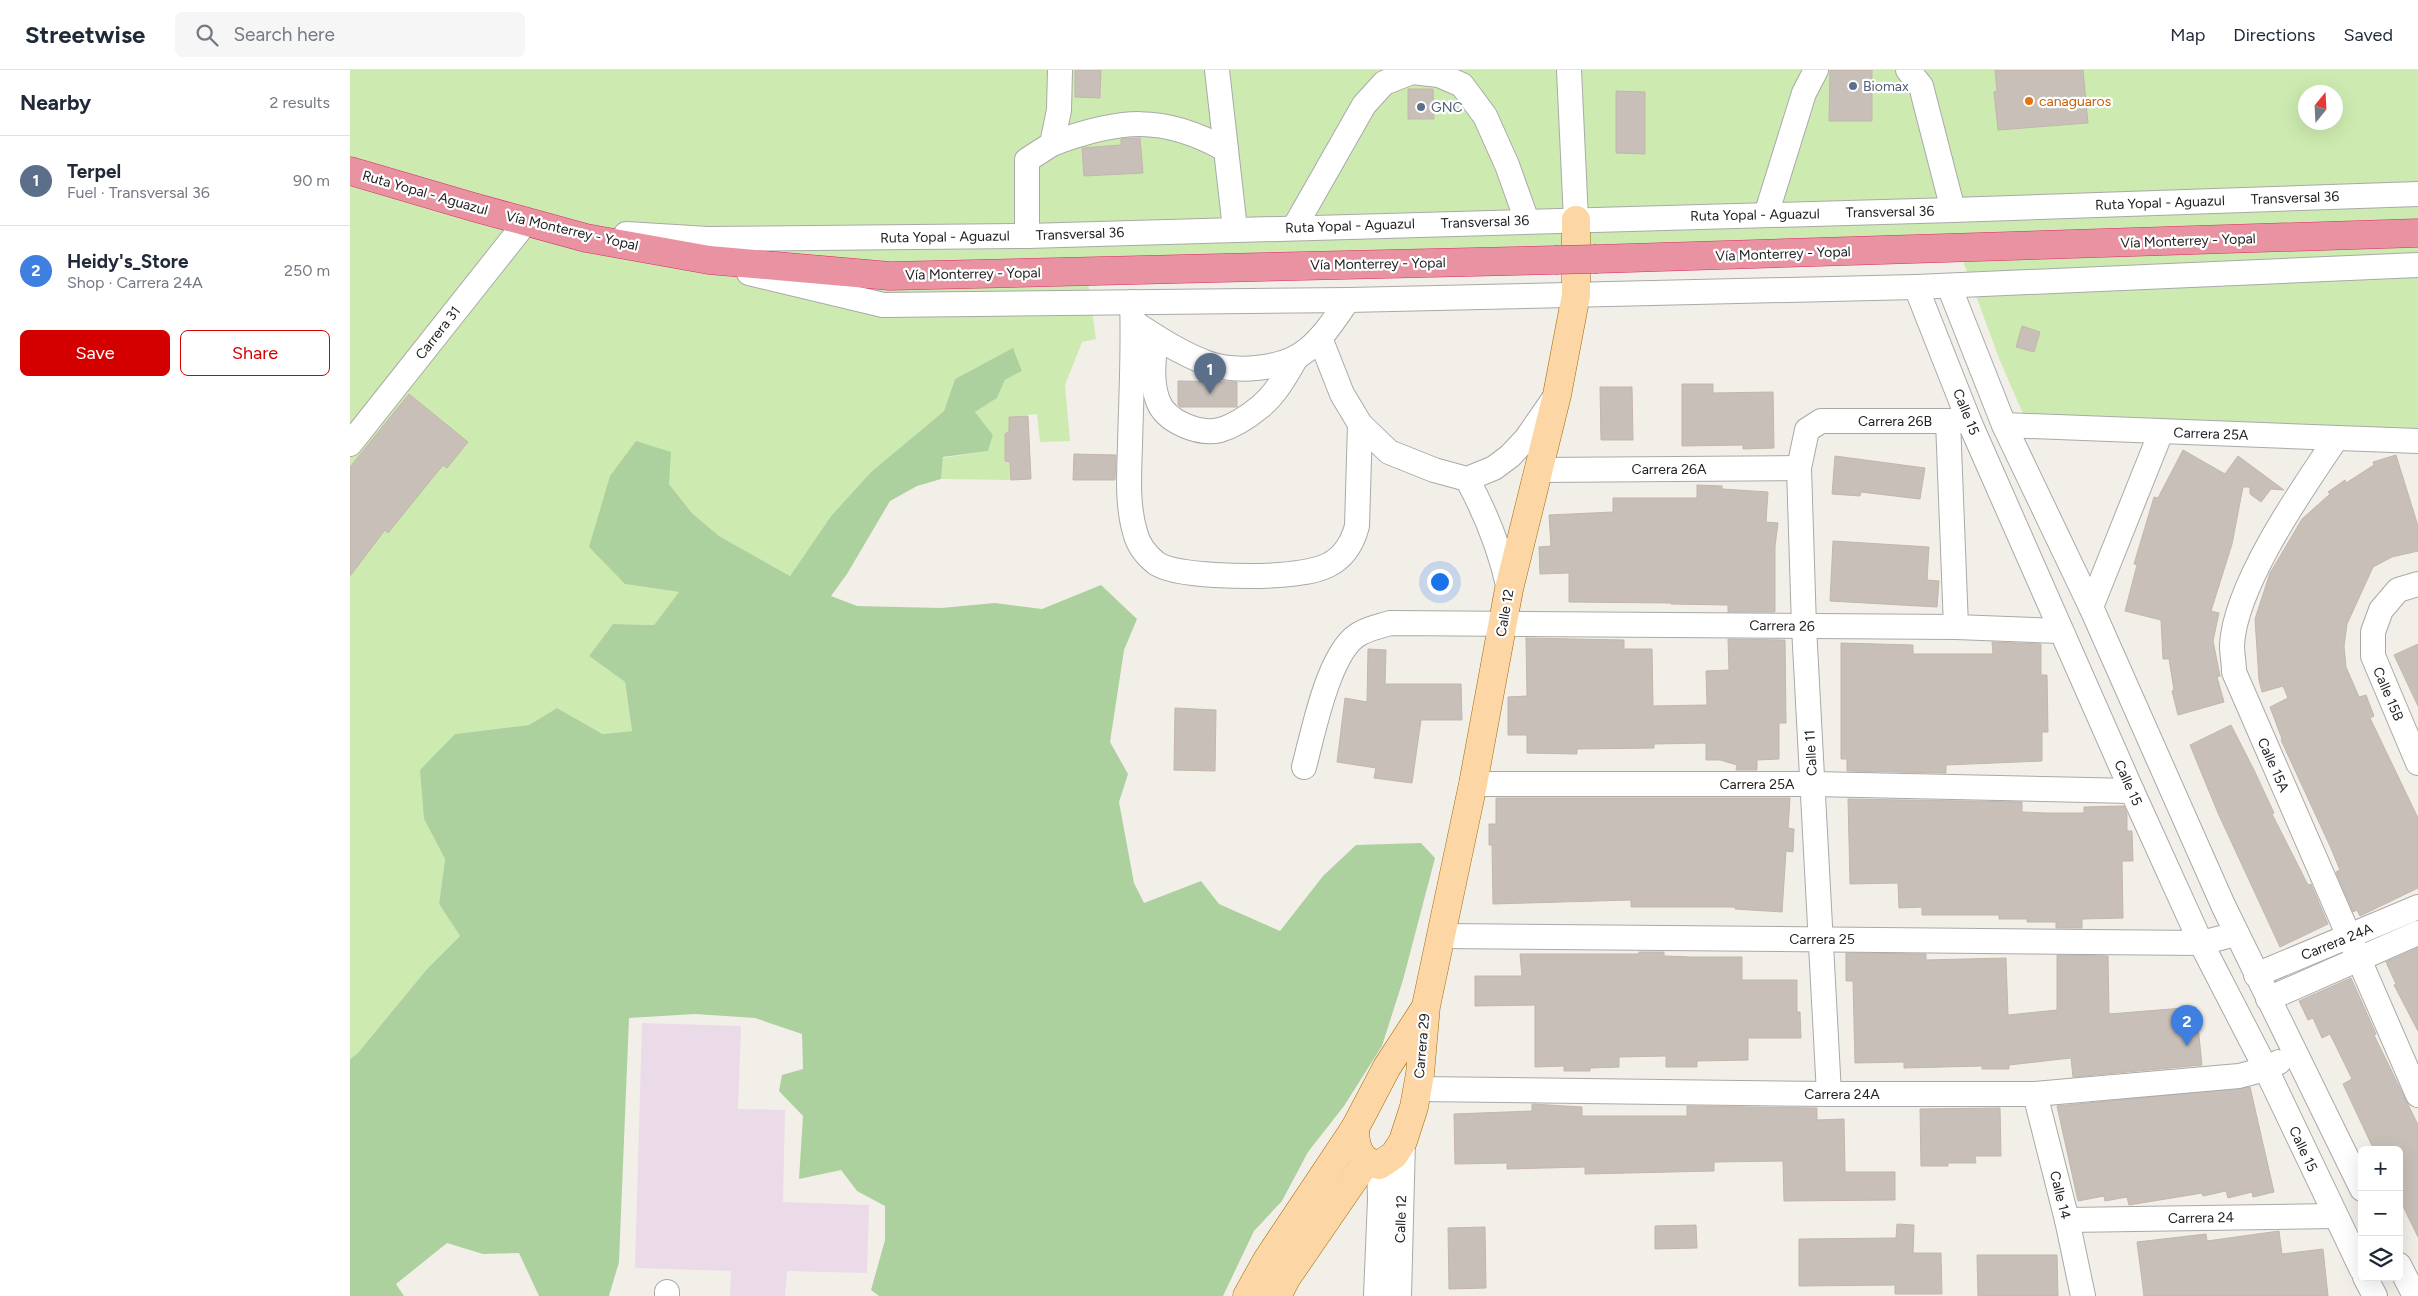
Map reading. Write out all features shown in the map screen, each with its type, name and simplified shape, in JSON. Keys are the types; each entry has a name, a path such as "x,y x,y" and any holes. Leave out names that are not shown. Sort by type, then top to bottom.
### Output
{"highway":[{"name":"Vía Monterrey - Yopal","path":"552,229 586,238 654,243 709,260 890,276 1596,259 2418,232"}],"main road":[{"name":"Calle 12","path":"1426,1006 1473,784 1509,589 1557,395 1576,294 1576,220"},
{"name":"Carrera 29","path":"1277,1296 1287,1277 1373,1163 1394,1155 1403,1141 1417,1089 1426,1006"},
{"name":"Carrera 29","path":"1247,1296 1267,1260 1355,1128 1387,1067 1426,1006"},
{"path":"1355,1128 1355,1143 1359,1153 1373,1163"}],"street":[{"path":"1052,144 1059,110 1060,70"},
{"path":"1217,70 1235,229"},
{"path":"1569,70 1576,220"},
{"path":"1766,215 1804,94 1816,70"},
{"path":"1294,228 1364,105 1384,83 1412,72 1439,75 1462,85 1485,116 1507,165 1527,221"},
{"path":"1917,75 1952,210"},
{"path":"1027,236 1027,160 1052,144 1085,132 1136,123 1169,126 1193,133 1226,150"},
{"name":"Ruta Yopal - Aguazul","path":"350,171 552,229"},
{"name":"Ruta Yopal - Aguazul","path":"1352,226 1952,210 2418,194"},
{"name":"Transversal 36","path":"1323,227 1576,220"},
{"name":"Carrera 31","path":"350,444 526,222"},
{"name":"Ruta Yopal - Aguazul","path":"654,243 774,239 1027,236 1323,227"},
{"path":"654,243 883,305 1132,312 1348,300 1916,288 2418,265"},
{"path":"1949,286 2004,425 2091,607 2236,934 2358,1181"},
{"name":"Calle 15","path":"1916,288 1959,421 2060,631 2202,943 2266,1069 2358,1262"},
{"path":"1156,337 1153,384 1158,404 1176,421 1196,429 1219,430 1239,421 1260,407 1279,386 1296,358 1320,338 1348,300"},
{"path":"1132,312 1156,337 1209,364 1245,369 1271,366 1296,358"},
{"path":"1132,312 1129,487 1135,533 1144,553 1157,564 1179,571 1258,577 1313,572 1332,563 1344,553 1353,540 1357,526 1360,424"},
{"path":"1320,338 1342,394 1360,424 1389,452 1434,470 1468,479 1494,468 1510,456 1526,439 1557,395"},
{"name":"Carrera 26B","path":"1822,421 1959,421"},
{"name":"Calle 11","path":"1822,421 1808,430 1799,468 1804,627 1829,1094"},
{"path":"1956,627 1959,421"},
{"name":"Carrera 25A","path":"2004,425 2418,441"},
{"path":"2091,607 2161,432"},
{"name":"Calle 15A","path":"2336,439 2268,546 2238,615 2232,645 2234,672 2349,938 2415,1082"},
{"name":"Carrera 26A","path":"1539,470 1799,468"},
{"path":"1468,479 1496,538 1509,589"},
{"name":"Calle 15B","path":"2418,584 2398,590 2381,610 2373,632 2373,656 2418,763"},
{"name":"Carrera 26","path":"1304,767 1331,674 1342,650 1360,633 1390,623 1956,627 2060,631"},
{"path":"2078,670 2114,661"},
{"name":"Carrera 25A","path":"1473,784 1813,784 2132,790"},
{"name":"Carrera 24A","path":"2256,975 2418,908"},
{"name":"Carrera 24A","path":"2268,999 2418,933"},
{"name":"Carrera 25","path":"1442,936 2202,943 2236,934"},
{"name":"Carrera 24A","path":"1417,1089 1829,1094 2035,1094 2239,1076 2266,1069 2296,1054"},
{"name":"Calle 14","path":"2035,1094 2067,1220 2083,1296"},
{"name":"Calle 12","path":"1399,1296 1403,1141"},
{"name":"Calle 12","path":"1373,1163 1380,1199 1376,1296"},
{"name":"Carrera 24","path":"2067,1220 2335,1216"},
{"path":"2403,1273 2415,1296"},
{"path":"2367,1281 2374,1296"}],"shaded area":[{"path":"642,1023 741,1026 738,1109 785,1110 783,1202 869,1205 867,1273 787,1271 785,1296 730,1296 731,1271 635,1268"}],"green space":[{"path":"350,70 2418,70 2418,431 2024,416 2000,361 1959,250 1087,275 1096,339 1082,342 1065,385 1070,441 1040,442 1037,414 1009,417 1009,431 1005,434 1005,460 1010,462 1011,480 941,479 943,458 988,451 993,435 975,412 997,398 1005,380 1022,371 1013,349 955,379 944,411 871,472 831,516 790,576 719,536 692,513 669,484 625,584 679,592 654,625 613,624 589,656 625,682 632,731 604,734 557,708 529,725 455,734 424,819 445,859 439,904 460,936 427,969 357,1054 350,1059"},
{"path":"1013,348 1022,371 1005,380 997,398 975,412 993,435 988,451 943,457 941,479 917,486 890,501 847,574 831,596 857,606 941,608 995,603 1042,609 1101,585 1137,619 1124,650 1110,742 1128,774 1119,802 1134,883 1144,903 1201,881 1219,904 1280,931 1323,876 1356,845 1421,843 1435,858 1403,980 1382,1046 1344,1106 1308,1152 1282,1201 1254,1231 1223,1296 879,1296 871,1290 885,1240 885,1206 857,1191 841,1170 799,1179 803,1116 779,1091 782,1075 803,1069 802,1034 755,1018 695,1014 629,1018 619,1262 609,1296 539,1296 519,1253 483,1254 447,1243 396,1284 404,1296 350,1296 350,1059 357,1054 427,969 460,936 439,904 445,859 424,819 420,770 455,734 529,725 557,708 603,734 632,731 625,682 589,656 613,624 654,625 679,592 625,584 589,547 610,476 636,441 671,452 669,484 692,513 719,536 790,576 831,516 871,472 944,411 955,379"}],"building":[{"path":"1075,70 1101,70 1100,98 1075,97"},
{"path":"1830,70 1872,70 1872,121 1829,121"},
{"name":"canaguaros","path":"1995,70 2083,70 2088,123 1998,130 1994,92 1997,91"},
{"name":"GNC","path":"1408,89 1433,89 1434,119 1408,119"},
{"path":"1616,91 1645,92 1645,154 1616,153"},
{"path":"1140,138 1143,173 1084,176 1082,148 1121,145 1121,139"},
{"path":"2022,326 2040,332 2034,352 2016,347"},
{"path":"1178,381 1237,382 1237,407 1180,407 1178,405"},
{"path":"1682,384 1713,384 1713,393 1773,392 1774,448 1743,449 1743,445 1682,446"},
{"path":"1600,387 1632,387 1633,440 1601,440"},
{"path":"409,394 468,442 447,468 443,465 388,533 385,530 350,576 350,467"},
{"path":"1028,416 1031,479 1011,480 1010,462 1005,461 1005,434 1009,431 1009,417"},
{"path":"2183,450 2225,474 2238,456 2284,490 2271,489 2261,502 2250,494 2250,487 2243,487 2232,544 2211,611 2219,613 2213,641 2220,676 2217,677 2224,702 2178,715 2172,691 2174,690 2169,659 2163,659 2161,620 2125,611 2137,565 2134,564 2154,497 2158,498"},
{"path":"1074,454 1116,455 1115,480 1073,480"},
{"path":"2396,455 2418,526 2418,551 2392,557 2373,567 2347,624 2344,646 2346,667 2359,697 2366,695 2374,716 2370,718 2418,818 2418,888 2360,916 2357,910 2353,912 2336,872 2340,870 2330,846 2281,740 2270,707 2288,698 2283,686 2262,692 2259,680 2255,619 2270,573 2302,519 2330,494 2328,492 2345,480 2346,483 2374,465 2373,462"},
{"path":"1835,456 1925,468 1920,499 1861,492 1860,496 1832,494"},
{"path":"1697,485 1722,486 1722,489 1768,492 1766,522 1778,523 1775,546 1775,612 1728,612 1728,605 1569,602 1569,573 1540,574 1539,547 1551,546 1549,515 1613,512 1613,498 1697,498"},
{"path":"1833,541 1929,547 1927,580 1939,581 1937,607 1830,601"},
{"path":"1526,638 1624,640 1624,649 1652,649 1653,706 1707,705 1706,671 1729,670 1728,639 1785,640 1786,723 1779,723 1779,759 1757,760 1757,770 1736,770 1737,765 1720,760 1706,760 1706,743 1654,744 1654,748 1577,749 1577,754 1527,753 1527,735 1508,735 1508,697 1527,696"},
{"path":"1992,642 2041,644 2041,675 2047,675 2048,732 2042,732 2042,761 1946,765 1946,773 1847,771 1847,759 1841,759 1841,643 1913,645 1913,654 1993,654"},
{"path":"2418,644 2418,706 2394,655"},
{"path":"1368,649 1386,650 1385,684 1461,684 1462,720 1421,720 1412,783 1374,778 1376,768 1337,762 1345,698 1367,702"},
{"path":"1175,708 1216,710 1215,771 1174,770"},
{"path":"2231,725 2274,813 2272,814 2308,885 2311,884 2328,924 2280,947 2218,813 2190,745"},
{"path":"1496,798 1790,798 1788,828 1794,829 1793,852 1786,851 1782,912 1735,909 1735,907 1631,907 1631,900 1493,904 1492,845 1489,845 1489,824 1496,824"},
{"path":"1848,799 2022,802 2022,812 2046,813 2084,813 2084,807 2124,806 2127,814 2127,831 2132,831 2133,861 2122,861 2123,918 2082,919 2082,928 2056,928 2056,922 2027,922 2027,919 1999,919 1999,915 1922,915 1922,907 1899,908 1898,883 1850,884"},
{"path":"2418,948 2418,1031 2394,985 2396,984 2386,962"},
{"path":"1639,952 1664,952 1664,956 1742,957 1742,980 1797,980 1797,1012 1800,1012 1801,1038 1748,1038 1748,1060 1697,1061 1697,1067 1666,1067 1666,1056 1619,1057 1619,1067 1590,1068 1590,1071 1564,1071 1564,1066 1535,1067 1535,1005 1475,1006 1475,976 1522,976 1520,954 1639,954"},
{"path":"1846,953 1926,954 1926,960 2006,958 2008,1015 2057,1010 2057,955 2108,956 2109,1014 2196,1007 2202,1065 2073,1077 2071,1058 2009,1065 2009,1069 1982,1069 1982,1066 1904,1068 1904,1062 1855,1063 1853,981 1846,981"},
{"path":"2351,978 2376,1034 2374,1035 2418,1125 2418,1237 2403,1206 2403,1146 2372,1146 2343,1084 2352,1079 2330,1034 2322,1038 2313,1018 2308,1020 2299,1001"},
{"path":"2250,1087 2274,1192 2253,1197 2252,1192 2228,1198 2226,1191 2203,1196 2202,1193 2129,1205 2127,1197 2105,1201 2104,1196 2078,1201 2057,1106"},
{"path":"1532,1104 1582,1107 1582,1116 1687,1116 1687,1106 1817,1108 1817,1120 1844,1119 1845,1172 1895,1172 1895,1200 1784,1201 1783,1161 1714,1162 1714,1171 1585,1174 1585,1167 1507,1169 1507,1163 1455,1164 1454,1114 1532,1111"},
{"path":"2000,1108 2001,1156 1975,1156 1976,1163 1948,1163 1948,1166 1921,1166 1920,1109"},
{"path":"1897,1224 1914,1225 1913,1253 1941,1253 1942,1294 1895,1294 1895,1285 1799,1286 1799,1239 1896,1238"},
{"path":"1696,1225 1697,1248 1655,1249 1655,1226"},
{"path":"1485,1227 1486,1288 1449,1289 1448,1228"},
{"path":"2279,1231 2282,1254 2323,1249 2328,1296 2144,1296 2137,1242 2206,1234 2207,1241"},
{"path":"1977,1255 2057,1255 2058,1296 1978,1296"}],"place":[{"name":"Biomax","path":"1853,86"},
{"name":"canaguaros","path":"2029,101"},
{"name":"GNC","path":"1421,107"},
{"name":"Terpel","path":"1210,394"},
{"name":"Heidy's_Store","path":"2187,1046"}]}
